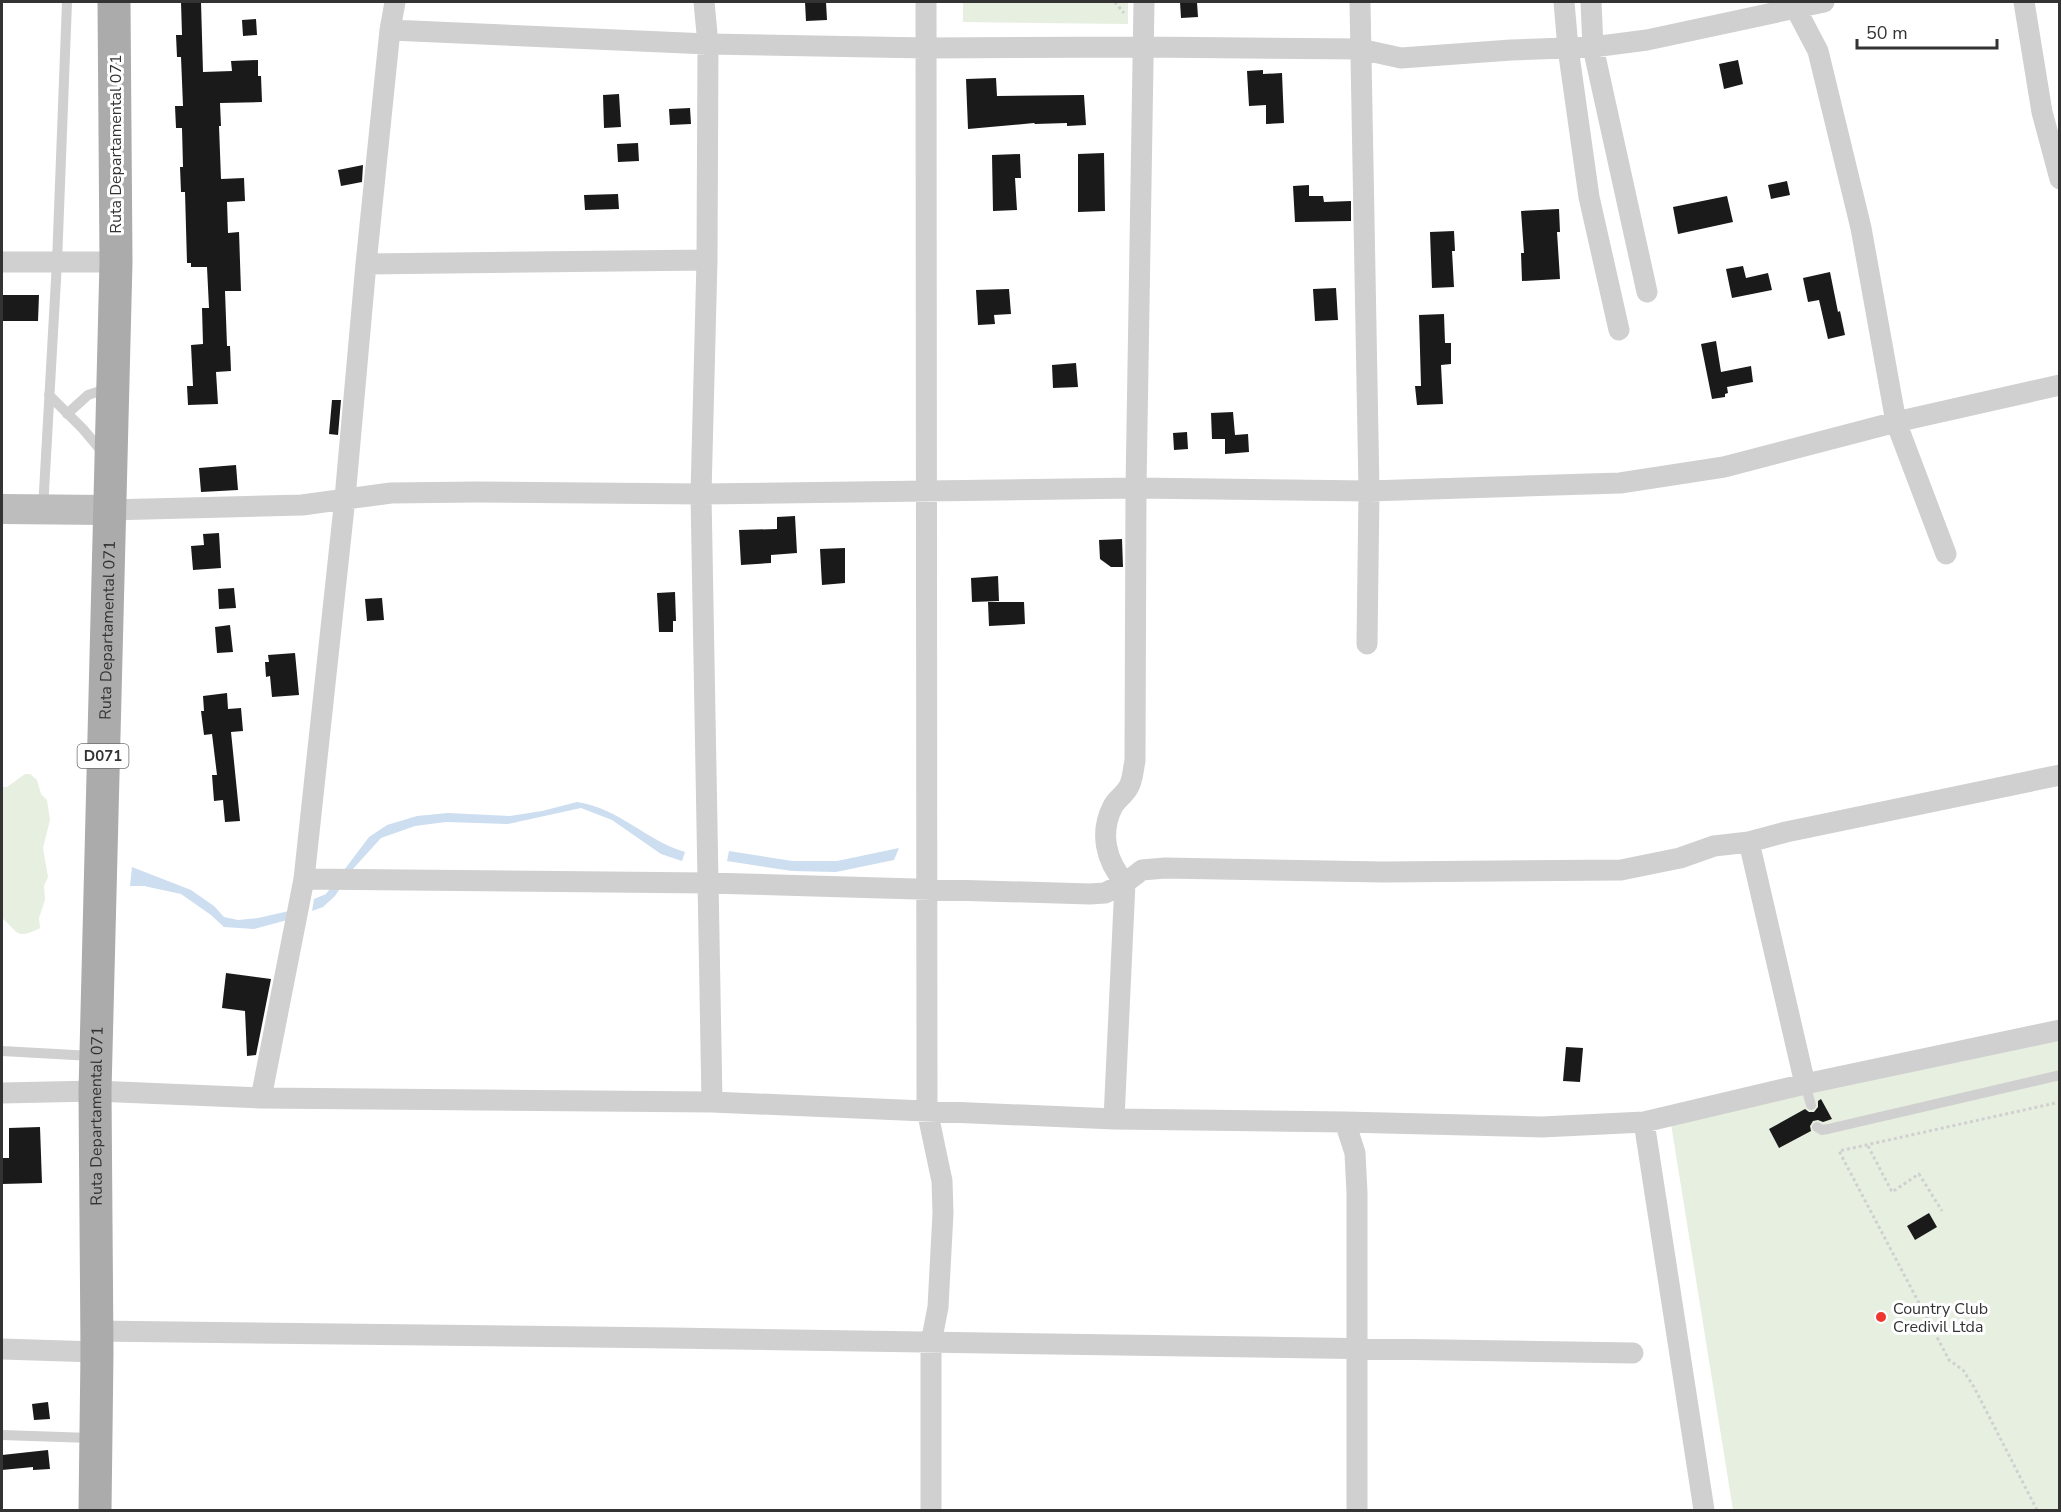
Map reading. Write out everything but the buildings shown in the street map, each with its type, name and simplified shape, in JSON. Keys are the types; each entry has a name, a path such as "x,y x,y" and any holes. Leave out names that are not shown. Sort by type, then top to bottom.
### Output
{"main road":[{"name":"Ruta Departamental 071","path":"95,1510 97,1342 95,1091 116,262 114,2"}],"street":[{"path":"261,1098 304,879 345,498 390,30 395,2"},
{"path":"704,2 708,44 707,260 700,494 712,1102"},
{"path":"926,2 927,1110 942,1181 943,1212 938,1307 931,1343 931,1510"},
{"path":"1114,1119 1125,883 1120,878 1105,848 1106,824 1114,804 1130,787 1135,761 1136,488 1144,2"},
{"path":"1360,2 1369,492 1366,644"},
{"path":"1564,2 1568,48 1589,196 1619,330"},
{"path":"1591,2 1593,47 1647,292"},
{"path":"390,30 708,44 926,48 1144,46 1360,49 1401,58 1593,47 1647,40 1824,2"},
{"path":"2024,2 2042,112 2060,179"},
{"path":"1796,9 1818,51 1861,228 1896,422 1946,554"},
{"path":"366,264 707,260"},
{"path":"2,262 116,262"},
{"path":"2,508 108,510 302,505 391,493 700,494 1136,488 1369,492 1620,483 1724,466 1896,422 2060,385"},
{"path":"304,879 708,883 1090,894 1105,893 1125,883 1142,870 1166,868 1383,872 1621,870 1680,858 1714,846 1749,842 1786,832 2060,775"},
{"path":"1749,842 1805,1084"},
{"path":"2,1093 95,1091 261,1098 712,1102 1114,1119 1542,1127 1644,1122 1805,1084 2060,1030"},
{"path":"1345,1122 1355,1153 1356,1183 1357,1510"},
{"path":"1644,1122 1704,1510"},
{"path":"2,1348 97,1342 683,1338 1633,1353"}],"lane":[{"path":"43,509 57,262 67,2"},
{"path":"67,414 88,396 112,387"},
{"path":"49,395 83,429 110,461"},
{"path":"2,1051 96,1056"},
{"path":"1817,1127 1822,1130 1828,1129 2060,1075"},
{"path":"1805,1084 1811,1105"},
{"path":"2,1435 96,1438"}],"path":[{"path":"2037,1510 1974,1388 1963,1370 1949,1360 1839,1151 2060,1102"},
{"path":"1868,1146 1892,1192 1919,1174 1942,1211"}],"shaded area":[{"path":"963,2 1128,2 1128,24 963,22"},
{"path":"25,774 30,774 37,780 41,794 47,800 50,820 43,848 48,877 44,886 45,900 39,918 40,928 21,934 2,918 2,787 7,787"},
{"name":"Country Club Credivil Ltda","path":"2059,1040 2059,1510 1733,1510 1671,1124 1846,1083"}],"water":[{"path":"577,802 592,805 619,817 657,840 685,852 682,861 661,854 612,820 581,808 508,824 446,822 415,826 381,838 352,870 335,896 323,907 312,911 314,899 326,894 369,837 387,825 417,816 448,813 510,816"},
{"path":"899,848 894,860 836,872 792,871 727,861 729,851 792,861 837,861"},
{"path":"132,867 191,890 214,906 224,917 238,920 289,911 291,919 254,929 224,927 181,894 144,886 130,886"}],"place":[{"name":"Country Club Credivil Ltda","path":"1881,1317"}]}
